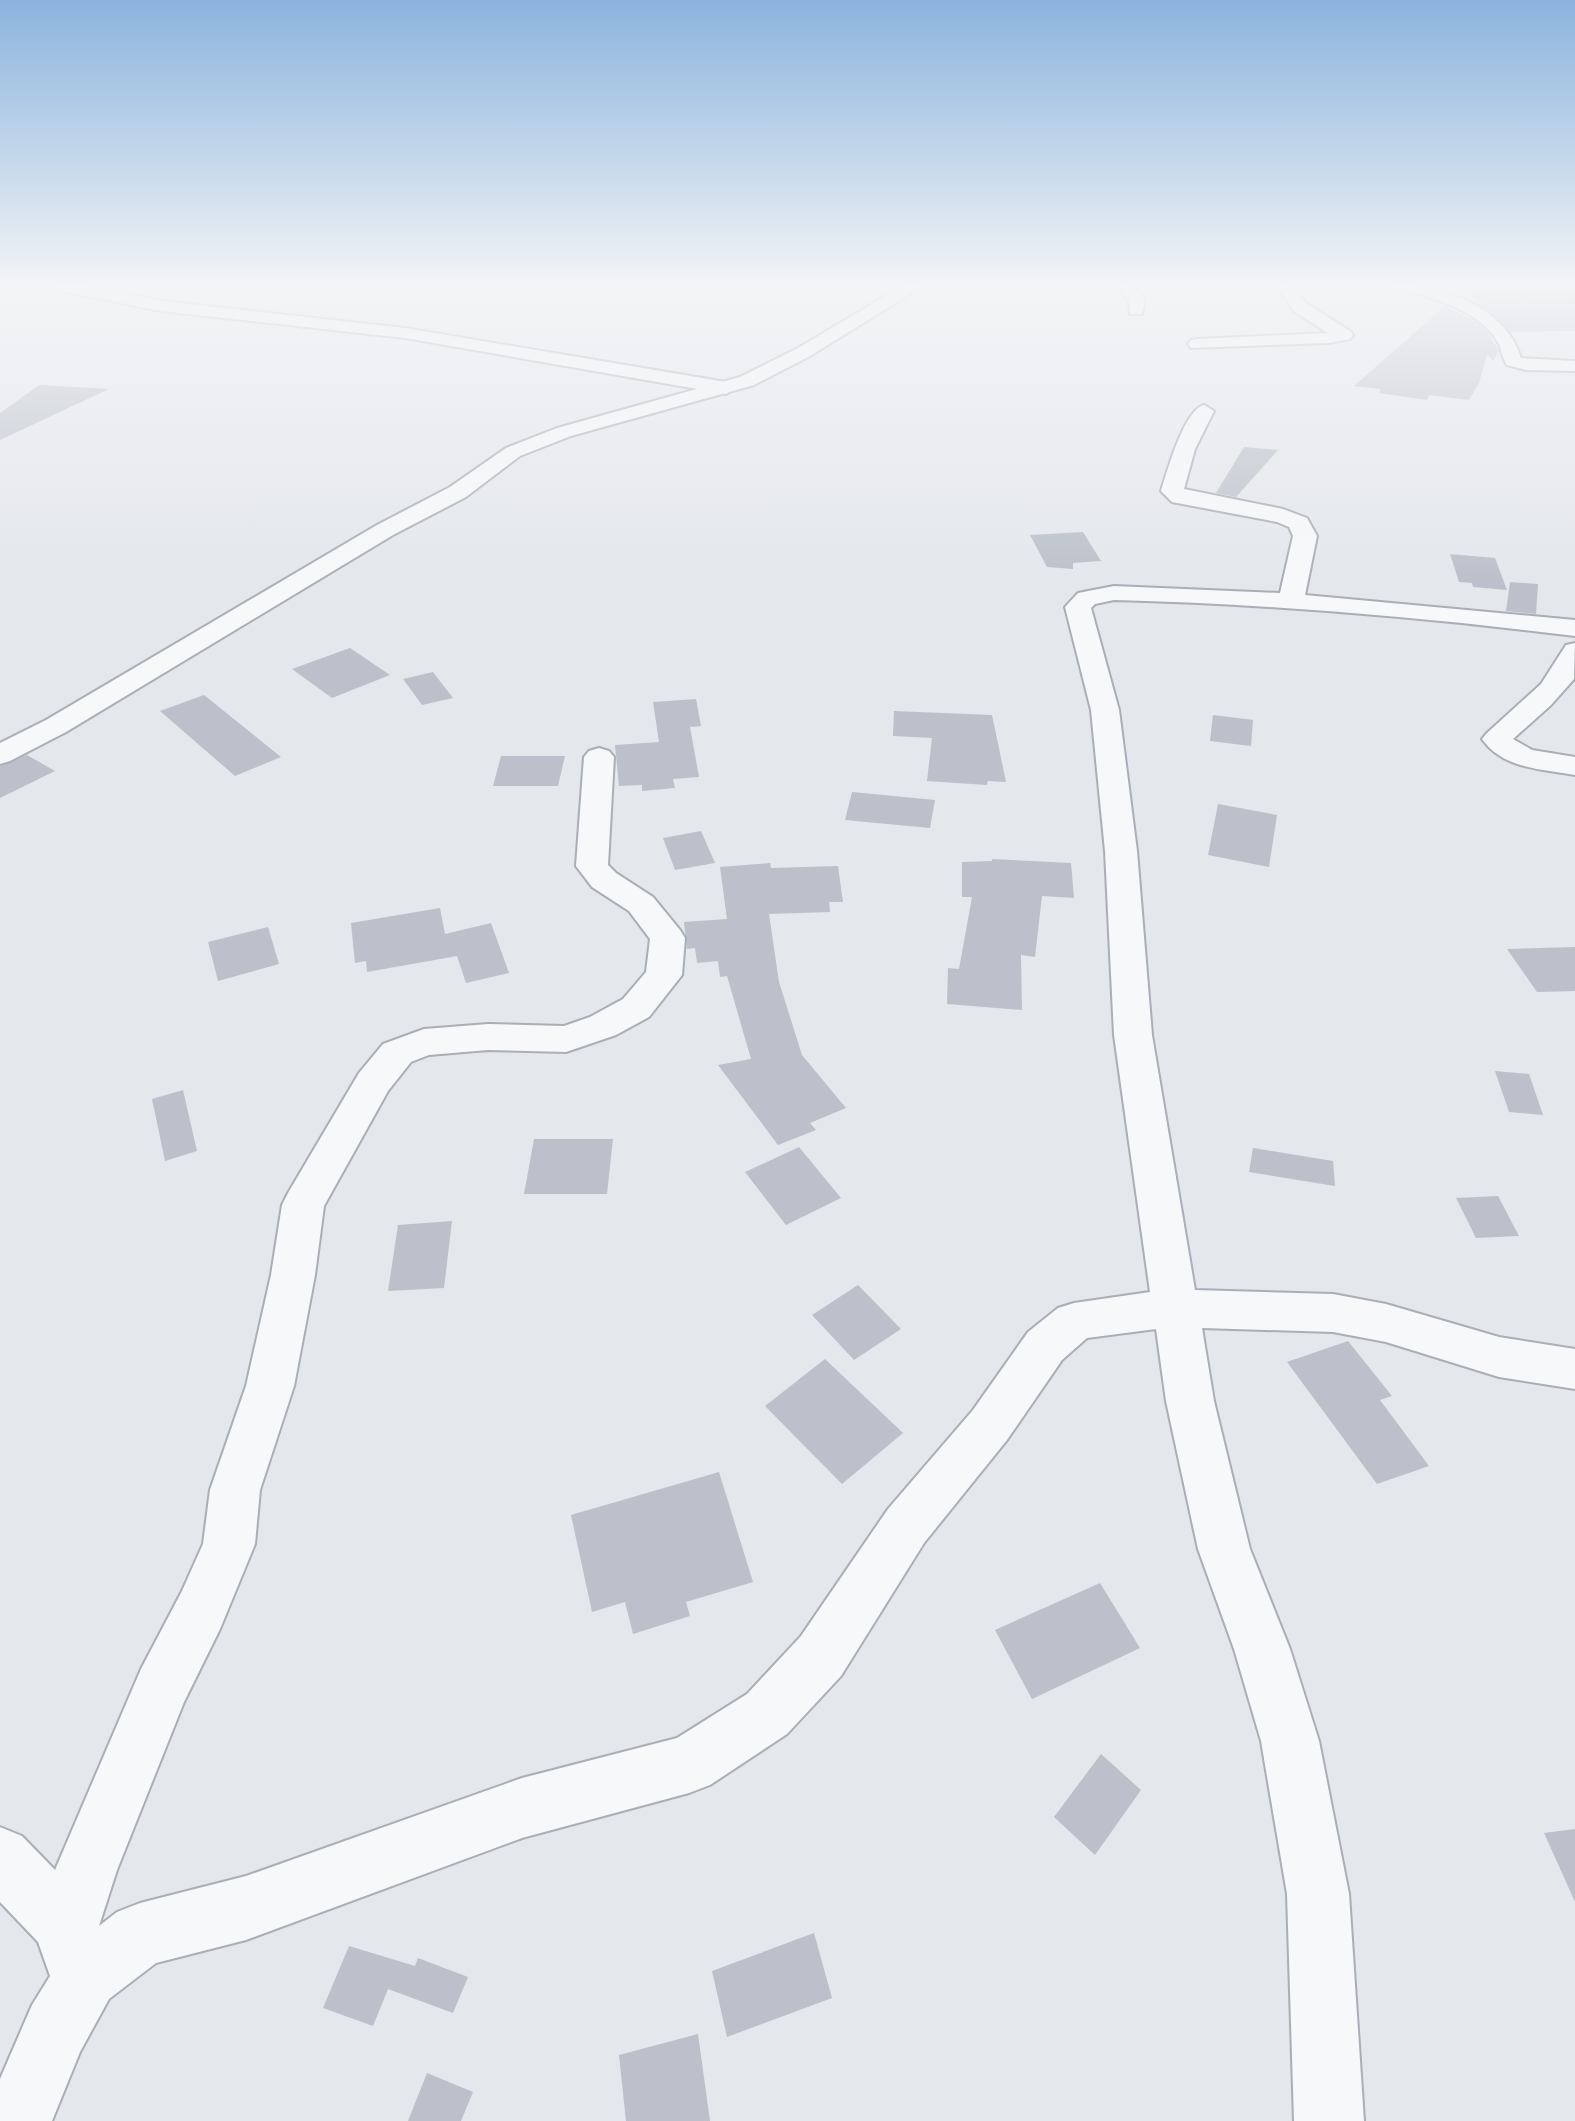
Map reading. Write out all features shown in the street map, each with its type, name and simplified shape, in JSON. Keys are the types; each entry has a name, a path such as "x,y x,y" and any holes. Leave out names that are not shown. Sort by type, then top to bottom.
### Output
{"street":[{"path":"697,383 726,388"},
{"path":"0,755 56,726 385,530 458,492 513,452 564,432 741,383"},
{"path":"1204,411 1185,449 1172,491 1180,497 1283,516 1298,523 1305,536 1291,601"},
{"path":"1329,2121 1318,1894 1292,1754 1262,1649 1224,1549 1190,1401 1178,1308 1133,1035 1121,851 1105,710 1078,607 1087,598 1114,593 1232,596 1567,627 1575,650 1563,677 1550,694 1497,739 1502,747 1516,754 1575,766"},
{"path":"16,2121 56,2029 77,1951 87,1868 161,1689 201,1610 229,1544 235,1490 270,1386 293,1275 303,1205 373,1083 397,1053 424,1042 488,1037 566,1038 603,1026 636,1008 664,975 668,938 640,904 604,880 592,866 599,757"},
{"path":"77,1951 246,1908 522,1808 689,1764 767,1714 821,1656 906,1526 990,1425 1045,1346 1074,1322 1107,1315 1178,1308 1333,1313 1386,1323 1499,1357 1575,1369"},
{"path":"0,1858 77,1951"}],"building":[{"path":"1357,383 1479,383 1469,400 1429,395 1427,400 1379,393 1381,389 1354,386"},
{"path":"39,385 109,389 0,440 0,413"},
{"path":"1244,447 1278,450 1236,497 1216,493"},
{"path":"1083,532 1101,561 1073,563 1073,569 1047,567 1030,535"},
{"path":"1450,554 1495,558 1507,590 1473,587 1472,583 1459,582"},
{"path":"1510,582 1538,584 1536,614 1506,611"},
{"path":"350,648 390,675 332,698 292,669"},
{"path":"433,672 453,698 422,705 403,679"},
{"path":"204,695 281,757 235,776 160,711"},
{"path":"696,699 701,726 690,727 699,777 673,779 675,788 642,791 642,785 619,786 615,745 659,742 653,702"},
{"path":"894,711 992,715 1006,782 988,781 987,785 927,781 932,738 893,736"},
{"path":"1213,715 1253,720 1251,746 1210,741"},
{"path":"27,755 55,771 0,798 0,766"},
{"path":"501,756 565,756 558,786 493,786"},
{"path":"852,792 935,800 930,828 845,820"},
{"path":"1218,804 1277,815 1269,867 1208,855"},
{"path":"701,831 715,863 675,870 663,838"},
{"path":"992,859 1071,863 1074,898 1042,896 1035,957 1021,955 1022,1010 947,1004 948,968 959,969 972,897 962,897 962,862"},
{"path":"770,863 771,868 838,866 843,902 829,902 830,912 769,914 779,982 802,1055 846,1108 810,1123 816,1130 778,1145 718,1065 751,1059 727,976 720,977 718,961 697,963 695,948 687,949 684,922 727,919 720,867"},
{"path":"440,908 445,934 491,923 509,973 466,983 457,956 367,972 366,961 355,963 351,923"},
{"path":"268,927 279,964 218,981 208,942"},
{"path":"1575,947 1575,991 1537,992 1507,949"},
{"path":"1495,1071 1529,1074 1543,1115 1509,1112"},
{"path":"183,1090 197,1151 165,1161 152,1099"},
{"path":"534,1139 613,1139 607,1194 524,1194"},
{"path":"799,1147 841,1198 786,1225 745,1172"},
{"path":"1253,1148 1333,1161 1335,1186 1249,1172"},
{"path":"1498,1196 1519,1236 1476,1238 1456,1198"},
{"path":"452,1221 444,1288 388,1291 398,1225"},
{"path":"858,1285 901,1329 854,1360 812,1315"},
{"path":"1348,1341 1392,1396 1380,1400 1429,1466 1377,1484 1287,1362"},
{"path":"825,1359 903,1433 842,1484 765,1406"},
{"path":"719,1472 753,1582 686,1602 690,1616 633,1634 625,1602 592,1612 571,1515"},
{"path":"1100,1583 1140,1648 1032,1699 995,1630"},
{"path":"1101,1754 1141,1790 1095,1855 1054,1817"},
{"path":"1575,1829 1575,1902 1544,1833"},
{"path":"814,1933 832,1998 727,2037 712,1971"},
{"path":"349,1946 415,1966 418,1958 468,1977 453,2013 388,1989 373,2026 323,2008"},
{"path":"698,2034 710,2121 626,2121 619,2055"},
{"path":"427,2073 473,2092 461,2121 408,2121"}]}
